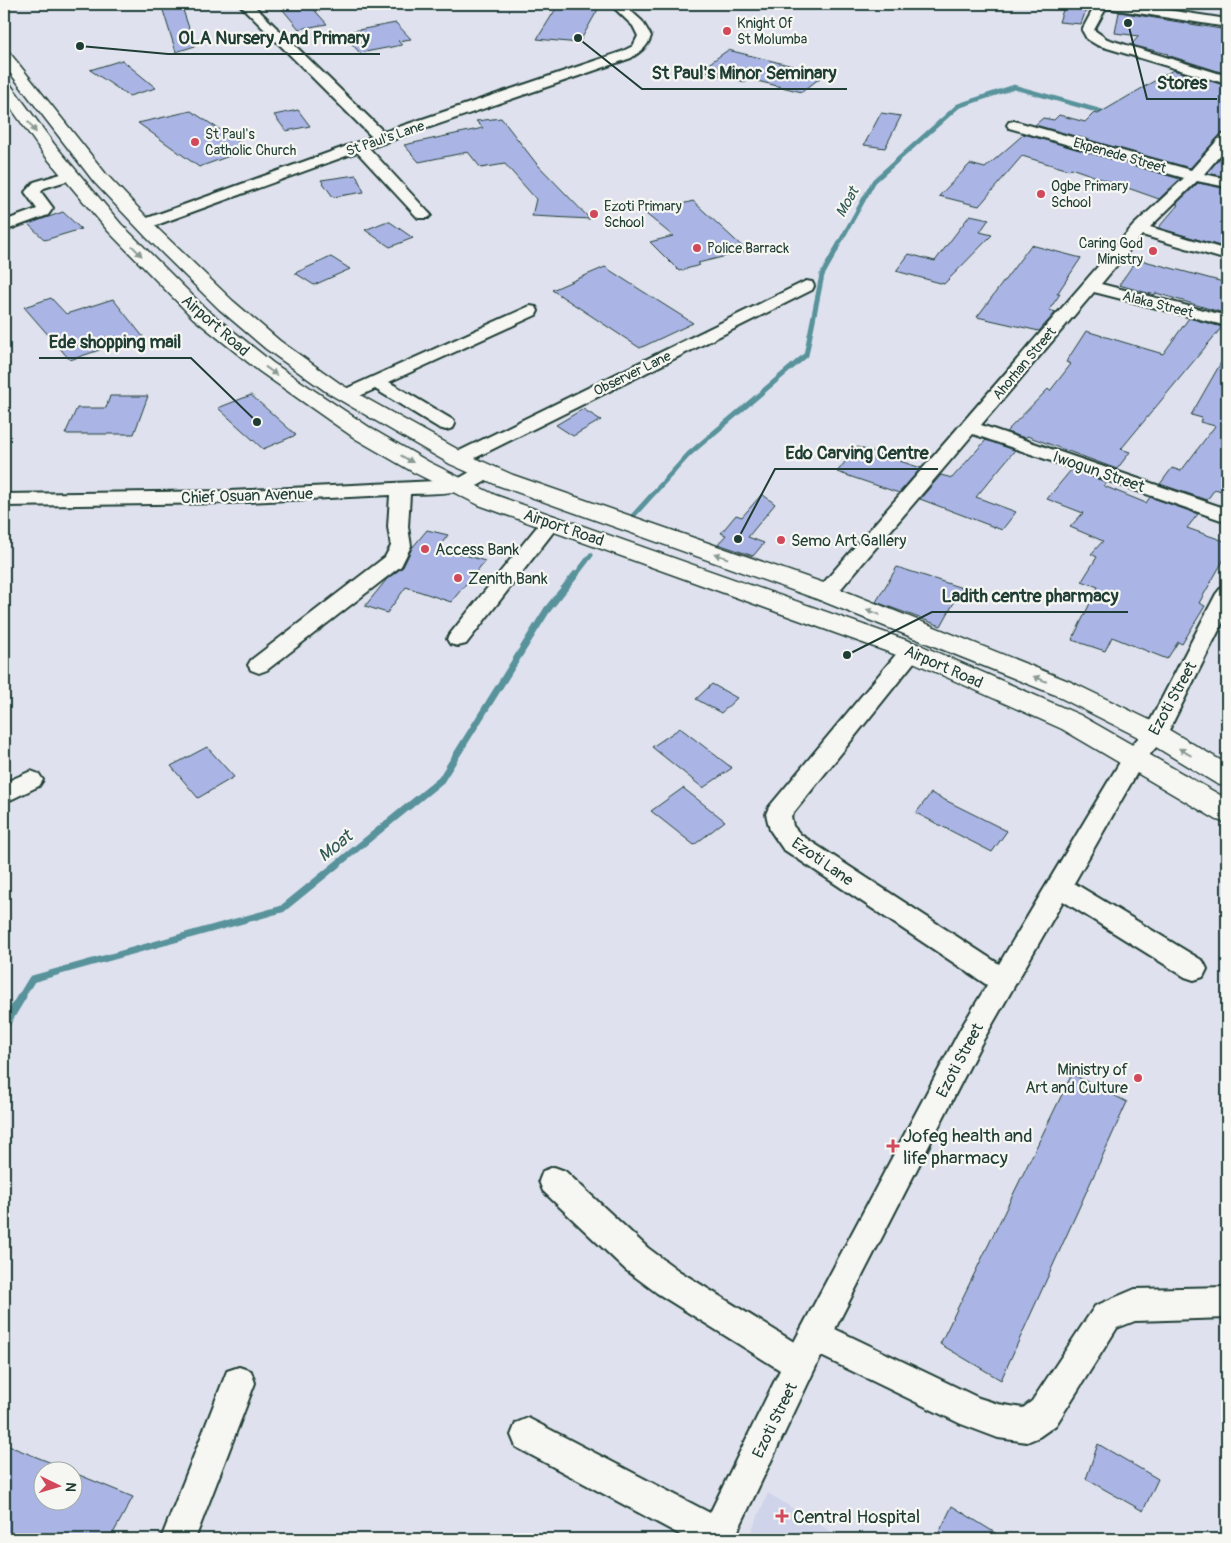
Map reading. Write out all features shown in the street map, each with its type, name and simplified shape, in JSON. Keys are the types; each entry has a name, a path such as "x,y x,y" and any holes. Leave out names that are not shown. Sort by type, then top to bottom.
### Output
{"main road":[{"name":"Airport Road","path":"4,55 100,178 226,305 273,345 347,395 458,459 486,472 826,593 1062,688 1155,734 1227,776"},
{"name":"Airport Road","path":"4,87 48,148 115,228 200,314 266,367 319,406 364,434 421,467 487,500 911,651 1070,722 1227,812"}],"street":[{"path":"245,4 382,138"},
{"name":"St Paul's Lane","path":"145,224 382,138 638,50 645,43 646,36 643,29 616,4"},
{"path":"1102,4 1088,30 1092,36 1102,42 1227,80"},
{"path":"1106,4 1227,23"},
{"name":"Ekpenede Street","path":"1014,125 1194,176 1227,183"},
{"name":"Ahorhan Street","path":"826,593 1139,229 1194,176 1227,138"},
{"path":"360,147 423,215"},
{"path":"4,226 43,212 45,208 33,192 35,188 39,185 71,176"},
{"path":"1139,229 1227,255"},
{"name":"Observer Lane","path":"458,459 806,286"},
{"name":"Alaka Street","path":"1090,286 1227,322"},
{"path":"347,395 530,311"},
{"path":"376,382 446,424"},
{"name":"Iwogun Street","path":"970,427 1227,516"},
{"name":"Chief Osuan Avenue","path":"4,500 229,497 460,486 486,472"},
{"path":"259,665 394,561 401,546 398,527 400,489"},
{"path":"458,639 551,522"},
{"name":"Ezoti Street","path":"716,1537 814,1336 971,1036 1134,758 1155,734 1227,594"},
{"name":"Ezoti Lane","path":"911,651 778,814 782,830 792,842 1004,982"},
{"path":"4,794 31,780"},
{"path":"1059,886 1194,969"},
{"path":"554,1181 637,1259 668,1282 800,1364"},
{"path":"814,1336 973,1412 998,1421 1027,1425 1044,1413 1106,1316 1135,1305 1227,1303"},
{"path":"178,1539 239,1383"},
{"path":"528,1435 716,1537"}],"shaded area":[{"name":"Central Hospital","path":"768,1493 843,1539 748,1539"}],"building":[{"path":"161,4 181,4 195,46 176,52"},
{"path":"278,4 309,4 327,24 299,29"},
{"path":"559,4 601,4 579,43 537,39"},
{"path":"1065,4 1088,4 1081,24 1059,22"},
{"path":"1119,12 1227,30 1227,74 1168,54 1131,45 1139,36 1115,33"},
{"path":"396,23 411,39 398,41 402,45 360,53 342,33"},
{"path":"728,50 825,74 802,92 749,79 745,82 700,70"},
{"path":"122,60 156,88 129,96 90,70"},
{"path":"1173,70 1227,86 1227,132 1221,134 1190,168 1035,125 1043,118 1054,120 1059,115 1085,122 1094,113 1098,114"},
{"path":"298,110 310,126 286,131 274,115"},
{"path":"191,111 249,149 199,167 138,123"},
{"path":"881,113 901,116 885,148 864,145"},
{"path":"501,118 536,163 590,219 532,216 536,199 505,164 481,168 468,152 419,162 404,145 483,128 476,121"},
{"path":"1024,134 1180,179 1159,199 1071,168 1069,170 1022,156 979,206 939,196 970,164 985,168"},
{"path":"1227,150 1227,177 1207,173"},
{"path":"356,175 364,192 333,197 321,180"},
{"path":"1198,183 1227,189 1227,248 1158,228 1178,205 1176,204"},
{"path":"693,201 747,251 698,263 700,265 679,271 650,242 673,236 646,214"},
{"path":"63,212 81,229 45,240 28,224"},
{"path":"970,215 989,219 980,232 992,235 944,284 896,271 909,254 935,261"},
{"path":"385,222 390,222 413,238 390,247 365,230"},
{"path":"1031,245 1081,258 1057,294 1060,294 1049,310 1056,312 1039,331 977,317"},
{"path":"331,257 350,269 314,285 295,273"},
{"path":"1137,259 1227,283 1227,314 1156,293 1155,295 1119,285"},
{"path":"605,267 693,323 640,348 552,290"},
{"path":"51,298 66,314 113,299 144,338 118,346 117,344 70,360 24,307"},
{"path":"1189,318 1222,327 1121,449 1130,452 1117,469 1027,436 1025,438 1006,432 1048,389 1050,391 1071,364 1066,362 1086,331 1163,354"},
{"path":"1227,352 1227,493 1215,489 1207,500 1160,484 1172,468 1181,471 1215,426 1200,422 1202,418 1191,415"},
{"path":"251,395 296,435 263,449 218,408"},
{"path":"110,396 148,396 134,434 65,434 77,408 106,408"},
{"path":"583,409 601,420 573,436 556,425"},
{"path":"986,440 1015,450 976,497 1016,512 1002,530 920,499 941,475 952,478"},
{"path":"857,447 921,468 899,493 837,472"},
{"path":"1071,470 1107,482 1104,486 1146,503 1150,497 1198,514 1187,528 1227,542 1227,554 1199,603 1205,606 1182,644 1178,642 1167,659 1112,637 1105,651 1072,640 1098,587 1082,581 1097,557 1091,554 1103,541 1070,527 1083,513 1047,499"},
{"path":"762,494 775,504 748,537 764,543 753,556 718,544 726,535 721,533 736,515 742,517"},
{"path":"427,530 448,535 439,547 485,561 451,602 406,587 387,613 365,606 387,579 403,567 412,548"},
{"path":"897,567 962,588 941,626 876,602"},
{"path":"712,684 737,698 721,713 696,699"},
{"path":"680,728 732,768 703,788 652,747"},
{"path":"207,747 234,777 198,798 171,766"},
{"path":"683,788 725,821 694,845 651,811"},
{"path":"931,793 1007,831 992,852 916,813"},
{"path":"1072,1074 1127,1102 1001,1380 940,1344"},
{"path":"4,1444 44,1460 32,1460 32,1510 82,1510 82,1476 133,1497 110,1539 4,1539"},
{"path":"1098,1444 1158,1479 1143,1511 1086,1479"},
{"path":"952,1506 1005,1539 936,1539"}],"waterway":[{"name":"Moat","path":"835,251 874,181 958,106 1014,87 1110,114"},
{"name":"Moat","path":"633,516 689,454 806,355 822,275 836,250"},
{"name":"Moat","path":"575,576 591,555"},
{"name":"Moat","path":"21,997 32,979 282,909 441,780 547,610 576,574"},
{"name":"Moat","path":"4,1026 22,996"}],"place":[{"name":"Stores","path":"1128,23"},
{"name":"Knight Of St Molumba","path":"727,31"},
{"name":"St Paul's Minor Seminary","path":"578,38"},
{"name":"OLA Nursery And Primary","path":"80,46"},
{"name":"St Paul's Catholic Church","path":"195,142"},
{"name":"Ogbe Primary School","path":"1041,194"},
{"name":"Ezoti Primary School","path":"594,214"},
{"name":"Police Barrack","path":"697,248"},
{"name":"Caring God Ministry","path":"1153,251"},
{"name":"Ede shopping mail","path":"257,422"},
{"name":"Edo Carving Centre","path":"738,539"},
{"name":"Semo Art Gallery","path":"781,540"},
{"name":"Access Bank","path":"425,549"},
{"name":"Zenith Bank","path":"458,578"},
{"name":"Ladith centre pharmacy","path":"847,655"},
{"name":"Ministry of Art and Culture","path":"1138,1078"},
{"name":"Jofeg health and life pharmacy","path":"893,1146"},
{"name":"Central Hospital","path":"782,1516"}]}
